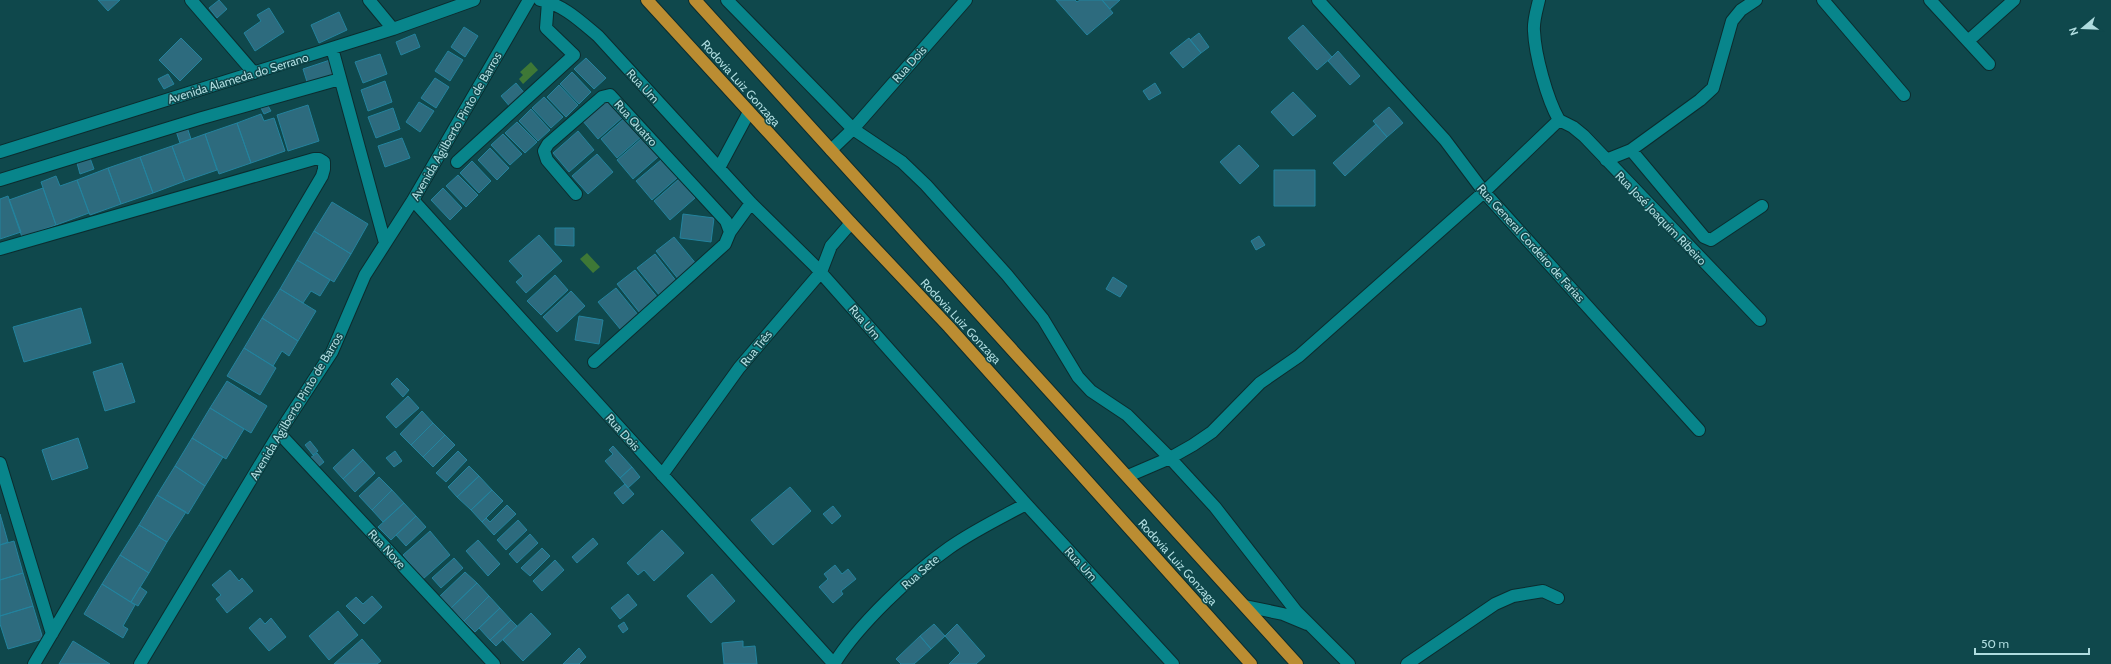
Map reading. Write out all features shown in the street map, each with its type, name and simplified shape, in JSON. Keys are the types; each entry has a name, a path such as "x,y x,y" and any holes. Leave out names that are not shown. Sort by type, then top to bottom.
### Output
{"highway":[{"name":"Rodovia Luiz Gonzaga","path":"647,0 851,223 949,327 1251,664"},
{"name":"Rodovia Luiz Gonzaga","path":"695,0 1297,664"}],"street":[{"path":"191,0 254,73"},
{"path":"369,0 393,29"},
{"name":"Avenida Alameda do Serrano","path":"0,152 393,29 474,0"},
{"name":"Avenida Agilberto Pinto de Barros","path":"144,662 279,433 332,352 365,275 413,200 529,0"},
{"path":"727,0 853,129 902,162 926,185 1007,275 1043,319 1078,377 1091,391 1127,415 1170,458 1215,507 1276,587 1312,627 1349,664"},
{"name":"Rua Dois","path":"831,150 853,129 966,0"},
{"name":"Rua General Cordeiro de Farias","path":"1318,0 1445,140 1484,192 1699,430"},
{"path":"1128,476 1170,458 1212,432 1260,383 1299,356 1484,192 1559,120 1554,110 1537,53 1533,29 1539,0"},
{"path":"1606,160 1631,150 1700,100 1713,88 1732,22 1741,10 1756,0"},
{"path":"1823,0 1904,95"},
{"path":"1930,0 1989,64"},
{"path":"1968,41 2014,0"},
{"path":"457,162 578,52 546,28 544,1"},
{"name":"Rua Um","path":"544,1 562,8 576,17 598,36 719,168 748,208 821,272 1026,504 1173,664"},
{"path":"332,48 386,243"},
{"path":"0,180 202,118 340,80"},
{"name":"Rua Quatro","path":"576,194 547,160 544,151 548,144 602,97 610,95 728,226"},
{"path":"719,168 749,112"},
{"name":"Rua José Joaquim Ribeiro","path":"1559,120 1578,130 1760,320"},
{"path":"1631,150 1704,237 1711,240 1762,206"},
{"path":"0,249 314,159 319,158 324,162 322,176 34,664"},
{"name":"Rua Dois","path":"413,200 834,664"},
{"path":"594,362 725,244 728,226 748,208"},
{"name":"Rua Três","path":"662,475 739,368 821,272 831,246 851,223"},
{"name":"Rua Nove","path":"279,433 494,664"},
{"path":"0,463 52,634"},
{"name":"Rua Sete","path":"834,664 844,647 916,574 948,548 981,528 1026,504"},
{"path":"1407,664 1495,604 1513,596 1543,591 1558,598"},
{"path":"1245,606 1283,614 1312,627"}],"shaded area":[{"path":"531,62 538,70 523,84 519,79 523,75 520,72"},
{"path":"587,253 600,267 593,273 580,259"}],"building":[{"path":"98,0 120,0 108,11"},
{"path":"219,0 227,9 217,18 209,8"},
{"path":"1056,0 1075,0 1077,2 1080,0 1102,0 1113,13 1087,35"},
{"path":"1102,0 1120,0 1110,9"},
{"path":"269,8 284,32 255,51 244,33 261,21 257,15"},
{"path":"339,12 347,30 319,43 311,25"},
{"path":"1303,25 1332,57 1317,70 1288,38"},
{"path":"464,27 478,36 465,57 451,47"},
{"path":"1199,33 1209,47 1201,53 1190,40"},
{"path":"415,34 420,47 401,55 396,42"},
{"path":"181,38 202,59 180,81 159,60"},
{"path":"1189,38 1201,53 1183,68 1170,53"},
{"path":"448,51 463,60 450,81 435,71"},
{"path":"1338,51 1360,76 1350,85 1328,61"},
{"path":"380,54 387,74 363,83 355,62"},
{"path":"586,58 606,78 594,89 574,69"},
{"path":"330,60 335,76 308,85 303,69"},
{"path":"572,72 591,92 579,104 560,84"},
{"path":"168,74 174,84 164,89 158,79"},
{"path":"435,78 449,87 436,108 421,98"},
{"path":"385,81 392,102 368,111 361,90"},
{"path":"516,83 526,95 511,108 501,96"},
{"path":"1155,83 1161,93 1149,100 1143,91"},
{"path":"559,85 578,105 566,117 547,97"},
{"path":"1293,92 1316,116 1293,136 1271,112"},
{"path":"544,97 563,117 551,128 532,108"},
{"path":"607,98 623,117 598,139 582,120"},
{"path":"419,102 434,111 420,132 406,122"},
{"path":"308,105 319,141 288,151 277,115"},
{"path":"268,106 271,111 264,114 261,108"},
{"path":"1389,107 1403,123 1387,137 1373,121"},
{"path":"393,108 400,129 376,138 368,117"},
{"path":"531,109 550,130 538,141 519,121"},
{"path":"261,114 264,121 274,118 285,151 251,163 237,123"},
{"path":"626,117 642,136 617,158 601,139"},
{"path":"517,122 537,142 525,153 505,133"},
{"path":"237,123 251,163 219,174 205,134"},
{"path":"1376,124 1387,137 1345,176 1333,163"},
{"path":"187,127 191,139 180,143 176,131"},
{"path":"578,131 594,150 569,172 553,153"},
{"path":"205,134 217,170 185,181 172,146"},
{"path":"503,134 522,154 510,165 491,145"},
{"path":"402,138 410,158 385,167 378,146"},
{"path":"642,138 658,157 633,179 617,160"},
{"path":"1239,145 1259,166 1240,184 1220,162"},
{"path":"172,146 185,181 153,193 140,157"},
{"path":"490,148 509,168 497,180 478,160"},
{"path":"597,154 613,172 588,194 572,176"},
{"path":"140,157 153,193 121,204 108,168"},
{"path":"90,158 94,169 80,174 77,163"},
{"path":"661,160 677,178 652,200 636,181"},
{"path":"472,161 491,181 479,193 460,173"},
{"path":"108,168 121,204 90,215 77,180"},
{"path":"1274,170 1315,170 1315,206 1274,206"},
{"path":"458,175 478,195 466,207 446,186"},
{"path":"56,176 60,186 77,180 89,213 56,225 41,182"},
{"path":"679,179 695,198 670,220 654,201"},
{"path":"43,188 56,225 22,237 9,200"},
{"path":"443,188 462,208 450,220 431,200"},
{"path":"8,196 21,232 0,239 0,199"},
{"path":"332,202 368,224 351,254 314,231"},
{"path":"683,214 714,218 711,242 680,238"},
{"path":"555,228 574,228 574,246 555,245"},
{"path":"314,231 351,254 334,282 297,260"},
{"path":"539,235 562,261 526,293 516,282 523,276 509,261"},
{"path":"1259,236 1265,245 1256,250 1251,241"},
{"path":"674,237 697,265 679,280 656,251"},
{"path":"655,254 677,282 660,296 637,268"},
{"path":"297,260 330,280 320,296 311,291 303,303 280,289"},
{"path":"635,270 658,298 640,313 617,284"},
{"path":"555,275 568,290 541,315 527,301"},
{"path":"1113,277 1127,286 1120,297 1106,289"},
{"path":"616,288 639,316 621,330 598,302"},
{"path":"280,289 316,311 298,341 262,318"},
{"path":"571,291 585,306 557,332 543,317"},
{"path":"81,308 91,343 24,362 13,327"},
{"path":"579,316 603,320 599,344 575,340"},
{"path":"262,318 298,341 289,356 282,351 273,366 244,348"},
{"path":"244,348 276,368 260,395 227,376"},
{"path":"122,363 135,402 105,411 93,372"},
{"path":"397,378 409,390 403,397 391,384"},
{"path":"227,381 267,406 251,433 210,408"},
{"path":"408,396 419,408 396,428 386,417"},
{"path":"210,408 244,429 226,459 192,438"},
{"path":"422,411 433,423 411,445 400,434"},
{"path":"433,423 445,435 423,457 411,445"},
{"path":"445,435 455,445 433,467 423,457"},
{"path":"78,438 88,468 52,480 42,450"},
{"path":"192,438 223,457 205,486 175,466"},
{"path":"310,441 318,451 313,455 305,445"},
{"path":"613,446 632,467 620,478 605,461 613,454 609,450"},
{"path":"353,449 363,460 343,479 333,468"},
{"path":"395,451 402,461 394,467 386,458"},
{"path":"458,451 467,460 446,482 436,473"},
{"path":"317,453 324,462 318,467 310,458"},
{"path":"363,460 375,473 355,492 343,479"},
{"path":"175,466 205,486 188,514 157,495"},
{"path":"469,466 479,476 457,497 448,487"},
{"path":"632,467 640,477 628,488 620,478"},
{"path":"479,476 492,490 471,510 457,497"},
{"path":"379,477 392,490 372,510 359,496"},
{"path":"625,484 634,494 623,504 614,493"},
{"path":"790,487 811,511 773,545 751,520"},
{"path":"392,490 404,503 383,522 372,510"},
{"path":"492,490 503,501 482,522 471,510"},
{"path":"157,495 186,512 167,542 139,525"},
{"path":"404,503 416,516 391,540 378,527"},
{"path":"507,505 516,514 494,535 482,522 486,518 490,522"},
{"path":"833,506 841,516 832,524 823,514"},
{"path":"0,514 8,542 0,545"},
{"path":"416,516 426,527 406,546 396,535"},
{"path":"518,520 527,530 506,550 497,540"},
{"path":"139,525 167,542 149,573 120,555"},
{"path":"662,530 684,553 654,581 644,570 638,575 627,563"},
{"path":"430,531 450,555 423,579 403,555"},
{"path":"530,534 538,543 517,563 509,554"},
{"path":"593,538 598,544 577,563 572,557"},
{"path":"478,540 500,564 488,576 466,551"},
{"path":"14,541 23,573 0,580 0,545"},
{"path":"542,548 550,556 530,576 521,568"},
{"path":"120,555 149,573 131,602 102,584"},
{"path":"454,558 463,568 441,588 432,578"},
{"path":"555,560 564,570 542,591 533,581"},
{"path":"835,565 842,574 848,569 856,579 841,591 843,594 833,603 819,587 828,579 824,574"},
{"path":"230,570 239,581 242,578 253,591 227,613 216,599 221,595 212,585"},
{"path":"465,572 477,583 451,608 440,596"},
{"path":"23,573 33,606 0,616 0,580"},
{"path":"712,574 735,601 711,623 687,596"},
{"path":"477,583 489,596 464,621 451,608"},
{"path":"102,584 135,605 123,626 128,629 123,638 84,614"},
{"path":"140,587 147,592 138,606 131,602"},
{"path":"628,594 637,605 620,619 611,608"},
{"path":"372,596 382,607 364,624 346,606 356,597 363,604"},
{"path":"489,596 500,608 475,632 464,621"},
{"path":"33,606 43,639 8,649 0,624 0,616"},
{"path":"500,608 511,620 490,640 479,628"},
{"path":"338,611 358,635 329,660 309,636"},
{"path":"531,613 551,634 523,661 503,640"},
{"path":"260,618 265,624 271,618 286,637 269,651 249,628"},
{"path":"511,620 517,626 496,646 490,640"},
{"path":"624,622 628,629 623,633 618,626"},
{"path":"934,624 945,636 931,649 920,636"},
{"path":"957,624 985,656 976,664 949,664 960,653 945,636"},
{"path":"920,636 931,649 914,664 901,664 896,659"},
{"path":"362,639 381,661 377,664 334,664"},
{"path":"73,641 110,664 59,664"},
{"path":"743,641 743,647 755,646 757,664 724,664 722,643"},
{"path":"579,648 586,657 579,664 563,664"}]}
